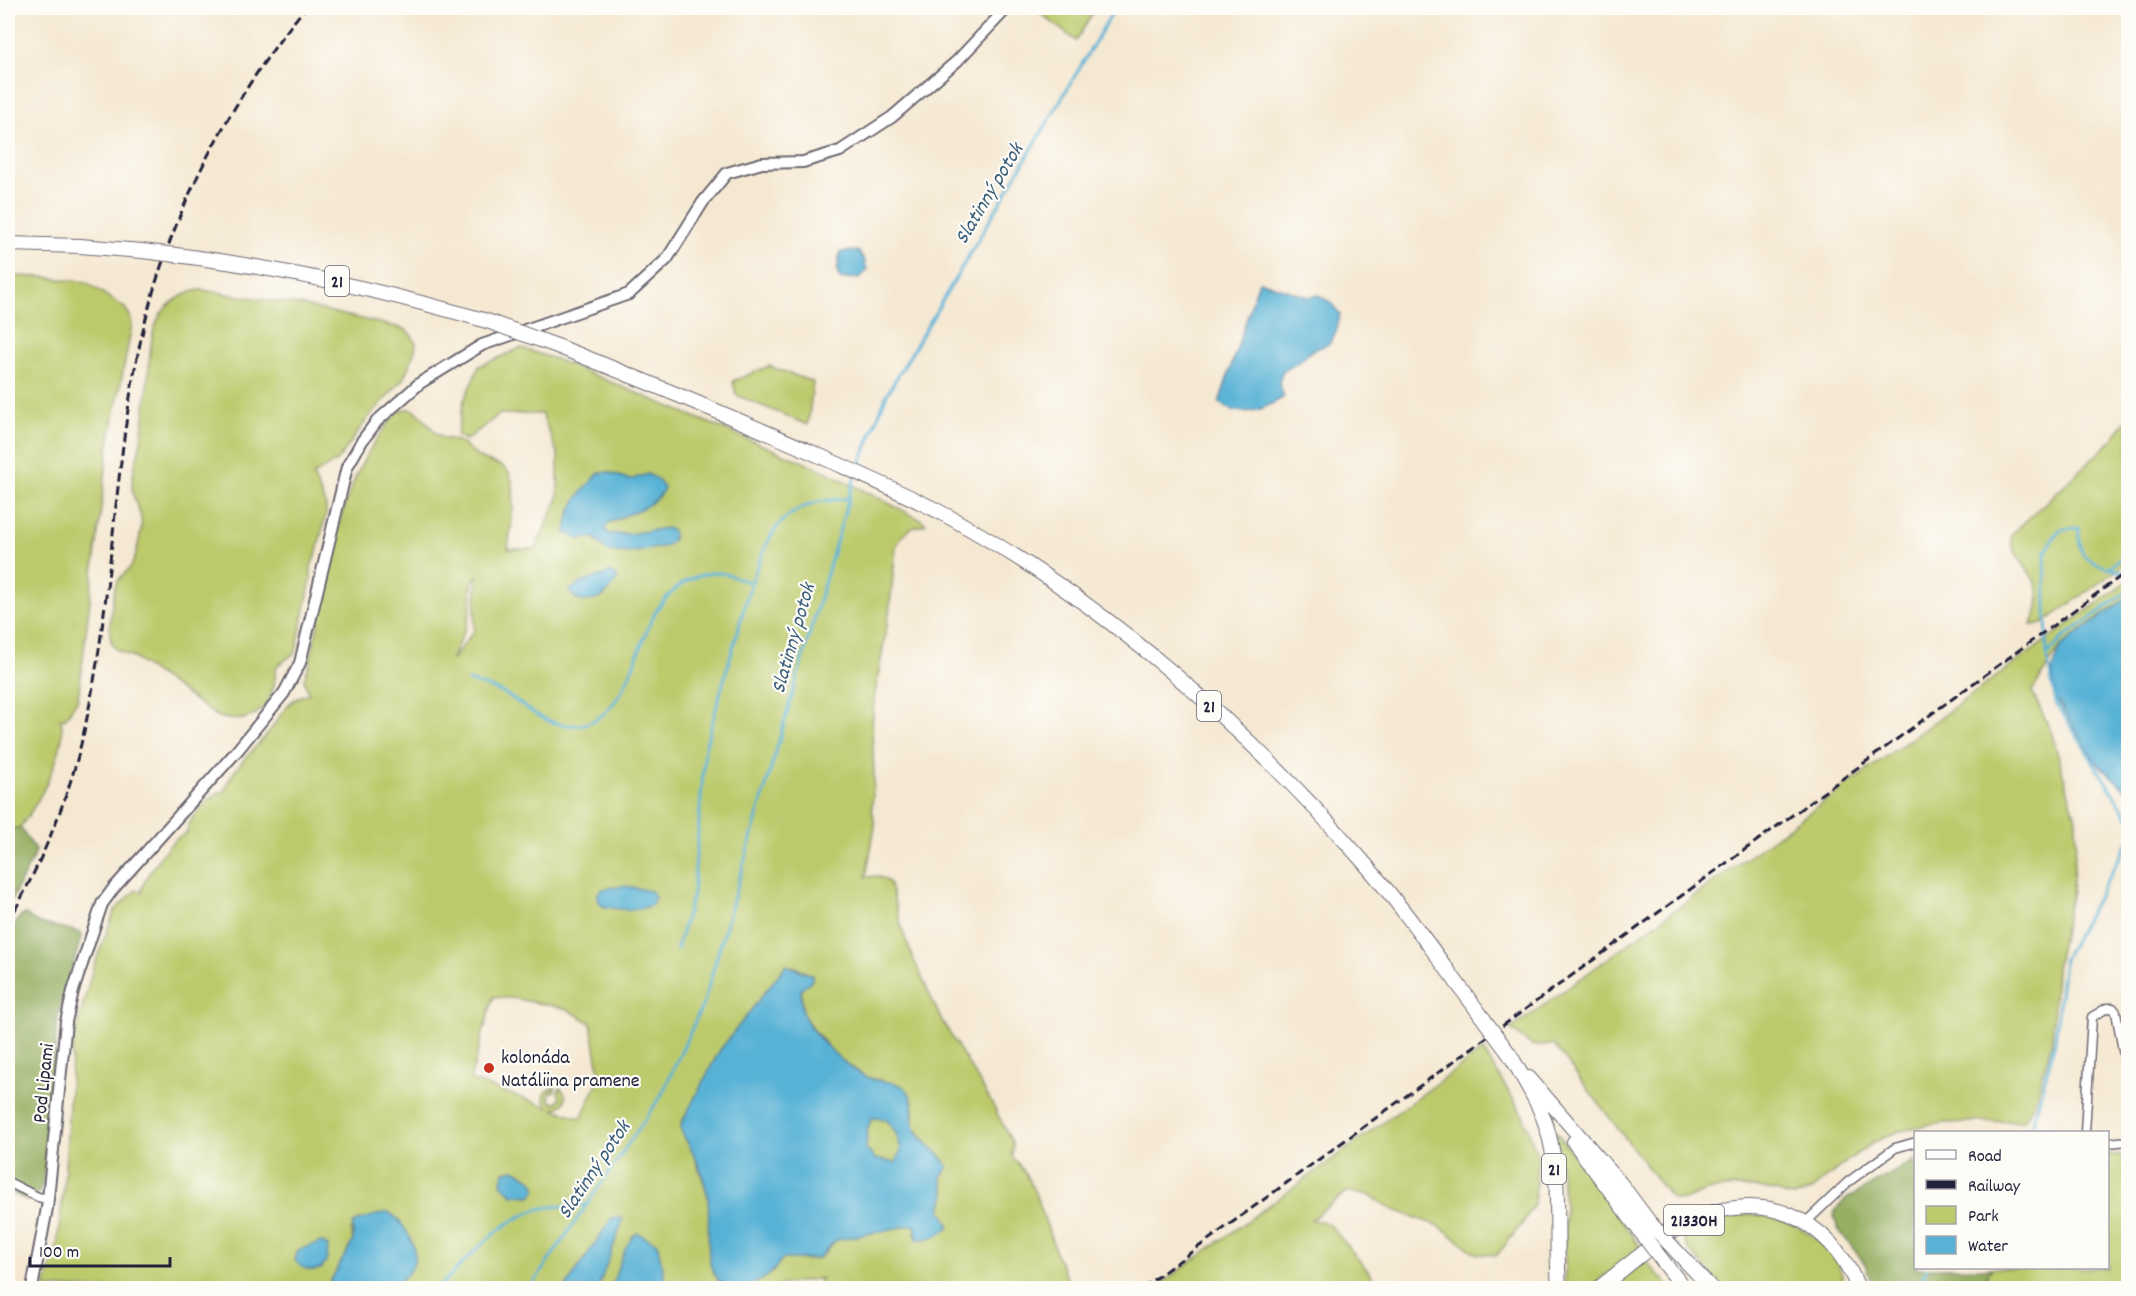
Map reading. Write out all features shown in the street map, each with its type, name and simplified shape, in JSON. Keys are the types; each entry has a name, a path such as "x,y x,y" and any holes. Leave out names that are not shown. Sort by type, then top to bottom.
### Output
{"main road":[{"name":"21","path":"8,244 42,244 184,256 341,282 487,321 557,346 837,464 950,517 1048,578 1102,617 1201,698 1283,776 1361,860 1418,931 1511,1057 1620,1183 1645,1227 1703,1288"},
{"name":"21","path":"1511,1057 1541,1111 1549,1133 1556,1195 1559,1288"},
{"name":"21330H","path":"1599,1288 1678,1228 1718,1210 1733,1207 1763,1207 1786,1213 1806,1222"},
{"path":"1806,1222 1826,1237 1841,1256 1858,1288"},
{"path":"1841,1256 1853,1288"},
{"name":"21","path":"1673,1258 1684,1288"},
{"name":"21","path":"1673,1258 1711,1288"}],"street":[{"name":"Pod Lipami","path":"33,1288 48,1199 66,1022 73,991 102,904 236,752 284,693 300,663 347,467 377,421 420,383 482,345 629,294 668,259 703,202 727,173 762,163 803,162 840,151 892,117 957,61 1007,8"},
{"path":"2085,1131 2092,1017 2107,1008 2113,1008 2116,1012 2128,1078"},
{"path":"2109,1143 2128,1141"},
{"path":"1806,1222 1848,1182 1895,1148 1914,1143"},
{"path":"8,1182 38,1197 48,1199"}],"green space":[{"path":"1034,8 1096,8 1076,41"},
{"path":"8,276 86,282 125,308 132,325 109,443 78,699 65,719 60,718 62,730 57,759 35,805 20,827 36,851 8,907"},
{"path":"202,290 305,306 405,329 416,343 404,378 368,418 341,456 334,463 313,475 326,506 326,515 311,566 311,580 296,652 277,666 273,689 264,706 244,719 226,719 217,716 131,656 114,647 110,635 115,586 134,561 141,530 141,518 132,481 140,446 155,327 162,313 171,303 189,293"},
{"path":"521,348 555,359 827,472 926,524 912,528 902,536 896,547 889,614 874,699 872,808 875,826 866,877 878,876 889,882 904,935 914,960 941,1019 989,1098 1013,1144 1012,1157 1031,1184 1058,1257 1073,1288 816,1288 821,1278 766,1288 667,1288 657,1243 633,1235 611,1288 598,1288 608,1259 578,1270 565,1288 392,1288 409,1271 383,1213 376,1217 358,1220 351,1230 353,1241 330,1282 334,1288 45,1288 57,1246 64,1184 73,1041 93,968 115,910 136,890 142,892 142,887 154,865 175,840 187,833 195,814 207,802 225,790 237,768 289,704 296,698 309,693 304,678 309,666 334,544 347,498 367,454 397,413 405,409 416,411 440,436 457,441 480,458 508,471 513,491 513,512 508,549 535,549 558,498 558,455 542,414 500,414 466,440 457,435 464,400 479,366","holes":["608,472 630,480 648,474 636,511 607,524 604,529 609,534 629,534 667,528 607,551 593,537 579,539 567,533","477,576 474,631 451,661 468,619 474,579","793,966 812,975 801,989 806,1020 835,1055 866,1077 902,1086 913,1102 914,1127 945,1161 945,1171 941,1177 945,1194 941,1209 949,1225 948,1229 915,1235 916,1226 911,1225 837,1240 815,1259 782,1259 770,1274 752,1284 739,1287 719,1283 708,1195 692,1149 683,1135 681,1124 720,1050","493,997 513,998 567,1009 591,1023 600,1077 581,1118 554,1109 565,1100 565,1094 560,1088 558,1091 560,1098 557,1103 553,1103 549,1098 555,1086 545,1092 544,1100 548,1107 470,1080"]},
{"path":"769,366 813,382 808,425 736,395 733,381"},
{"path":"2128,417 2128,562 2042,624 2031,625 2038,608 2038,594 2035,581 2011,543 2012,534 2113,439"},
{"path":"2128,581 2128,597 2061,646 2032,691 2052,734 2076,819 2076,842 2072,890 2056,969 2052,1043 2034,1104 2024,1121 1927,1125 1890,1135 1865,1148 1804,1194 1790,1195 1759,1188 1735,1187 1709,1190 1683,1200 1671,1198 1554,1045 1531,1045 1511,1029"},
{"path":"20,827 36,851 8,907 8,830"},
{"path":"26,914 46,925 82,934 58,1015 43,1182 40,1191 27,1201 8,1190 8,938 19,917"},
{"path":"1483,1050 1523,1115 1538,1157 1534,1205 1497,1255 1477,1254 1439,1226 1394,1210 1369,1195 1346,1192 1311,1220 1322,1221 1331,1226 1382,1288 1155,1288"},
{"path":"871,1118 886,1119 896,1133 902,1149 896,1163 875,1159 866,1149"},
{"path":"1556,1131 1641,1248 1588,1288 1565,1288 1565,1211"},
{"path":"2109,1154 2123,1156 2128,1167 2128,1288 1982,1288 1991,1269 2109,1269"},
{"path":"1914,1161 1914,1269 1991,1269 1982,1288 1873,1288 1865,1264 1838,1229 1834,1218 1835,1210 1846,1199"},
{"path":"1750,1214 1782,1220 1811,1235 1834,1258 1845,1288 1723,1288 1688,1249 1682,1235 1720,1218"},
{"path":"1646,1261 1670,1288 1610,1288"}],"water":[{"path":"858,251 864,259 867,270 860,278 840,279 837,272 840,252"},
{"path":"1259,281 1308,297 1319,295 1330,302 1340,314 1337,330 1329,344 1311,351 1299,362 1282,372 1279,383 1284,397 1260,409 1235,411 1219,403"},
{"path":"608,472 630,480 648,474 657,479 664,488 660,495 647,506 607,524 605,530 609,534 629,534 667,528 673,531 673,540 666,546 631,553 607,551 594,537 579,539 566,533 569,514 576,499 599,473"},
{"path":"611,572 618,578 598,599 579,601 569,591 581,583"},
{"path":"2128,597 2128,792 2095,761 2056,698 2052,671 2061,646"},
{"path":"624,886 651,891 655,897 652,905 627,910 602,906 598,893 603,889"},
{"path":"786,965 812,975 812,980 801,989 802,1006 806,1020 820,1039 859,1073 871,1079 898,1084 909,1093 913,1124 918,1135 945,1161 948,1167 941,1177 945,1194 941,1209 949,1228 925,1239 917,1239 916,1226 911,1225 837,1240 817,1259 782,1259 771,1273 753,1284 733,1287 721,1282 714,1273 710,1261 709,1204 706,1187 681,1128 720,1050","holes":["871,1118 886,1119 896,1133 901,1149 896,1163 875,1159 866,1149"]},
{"path":"514,1169 532,1180 536,1189 531,1196 513,1195 501,1184 504,1172"},
{"path":"388,1212 399,1221 414,1248 414,1262 410,1270 392,1288 334,1288 330,1282 353,1241 353,1224"},
{"path":"612,1218 622,1218 621,1226 598,1288 565,1288"},
{"path":"637,1233 657,1243 667,1288 611,1288 628,1243"},
{"path":"321,1242 328,1246 327,1259 322,1268 311,1270 297,1263 295,1260 298,1250"}],"waterway":[{"name":"Slatinný potok","path":"859,467 886,396 1115,8"},
{"name":"Slatinný potok","path":"530,1288 661,1096 704,1002 855,476"},
{"path":"468,681 502,693 536,714 558,724 587,723 602,715 615,701 625,684 656,611 673,592 685,582 711,573 720,573 751,583 771,535 786,517 811,504 849,498"},
{"path":"2128,552 2109,568 2093,562 2084,556 2080,545 2079,528 2061,529 2045,553 2047,656 2056,703 2128,817"},
{"path":"2111,568 2128,575"},
{"path":"677,949 693,894 705,748 751,583"},
{"path":"2048,654 2063,638 2128,591"},
{"path":"2032,1131 2055,1042 2064,959 2128,842"},
{"path":"438,1288 483,1243 521,1216 548,1207 587,1205"},
{"path":"1918,1288 1927,1269"}],"railway":[{"path":"8,923 48,842 78,756 98,657 129,403 149,306 164,259 200,170 223,128 275,47 305,8"},
{"path":"1142,1288 2128,571"}],"place":[{"name":"kolonáda Natáliina pramene","path":"489,1068"}]}
